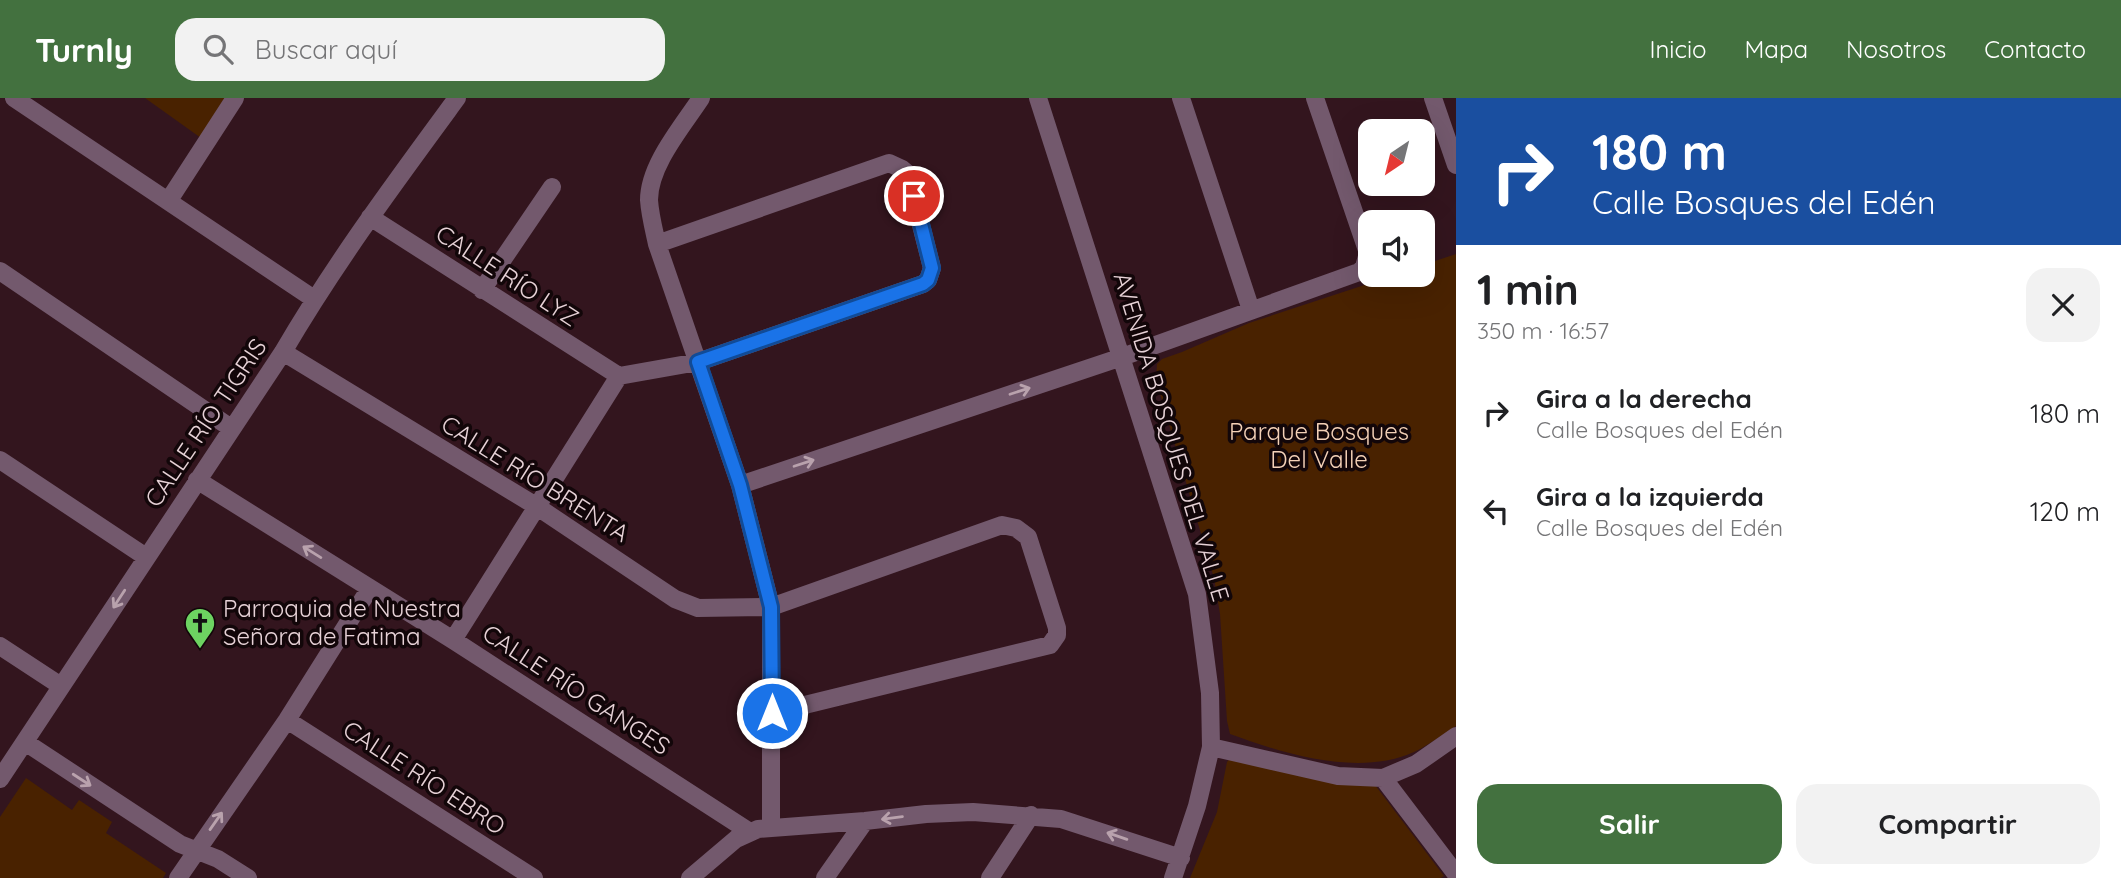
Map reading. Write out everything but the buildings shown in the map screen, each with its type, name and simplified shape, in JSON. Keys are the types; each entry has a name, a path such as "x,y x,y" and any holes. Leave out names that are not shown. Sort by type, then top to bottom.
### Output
{"street":[{"path":"14,98 314,299"},
{"path":"169,200 235,98"},
{"name":"CALLE RÍO TIGRIS","path":"0,779 283,352 314,299 457,98"},
{"path":"701,98 656,167 650,215 657,244 740,485 771,607 771,827"},
{"name":"AVENIDA BOSQUES DEL VALLE","path":"1038,98 1197,594 1210,693 1211,747 1181,858 1173,878"},
{"path":"1181,98 1251,310"},
{"path":"740,485 1122,358 1359,272 1364,267 1368,253 1315,98"},
{"path":"1433,98 1456,165"},
{"path":"453,640 619,376 698,362 923,284 928,280 932,268 908,174 896,165 884,164 657,244"},
{"path":"482,290 552,187"},
{"name":"CALLE RÍO LYZ","path":"370,217 619,376"},
{"path":"0,271 231,428"},
{"name":"CALLE RÍO BRENTA","path":"283,352 536,506 686,605 708,609 771,607 1002,525 1023,532 1028,537 1058,628 1054,641 1043,648 772,713"},
{"path":"0,460 146,557"},
{"name":"CALLE RÍO GANGES","path":"197,480 453,640 750,832"},
{"path":"178,878 287,720 370,588"},
{"path":"0,646 61,686"},
{"name":"CALLE RÍO EBRO","path":"287,720 534,878"},
{"path":"1211,747 1338,776 1383,778 1416,764 1456,736"},
{"path":"25,742 180,844 218,859 248,878"},
{"path":"1383,778 1456,874"},
{"path":"690,878 736,839 750,832 771,827 926,814 1031,815 1061,819 1181,858"},
{"path":"990,878 1031,815"},
{"path":"825,878 865,821"}],"green space":[{"path":"145,98 227,98 201,138"},
{"name":"Parque Bosques Del Valle","path":"1456,254 1456,726 1414,752 1369,763 1346,763 1298,755 1230,734 1220,614 1214,578 1156,380 1157,364 1162,359 1249,323 1358,287 1435,287 1435,261"},
{"path":"1232,756 1372,781 1444,876 1190,878 1217,812 1227,762"},
{"path":"26,778 72,810 79,800 112,822 106,833 166,873 163,878 0,878 0,817"}],"place":[{"name":"Parroquia de Nuestra Señora de Fatima","path":"200,650"}],"route":[{"path":"772,713 771,607 740,485 698,362 923,284 931,274 932,262 914,196"}]}
